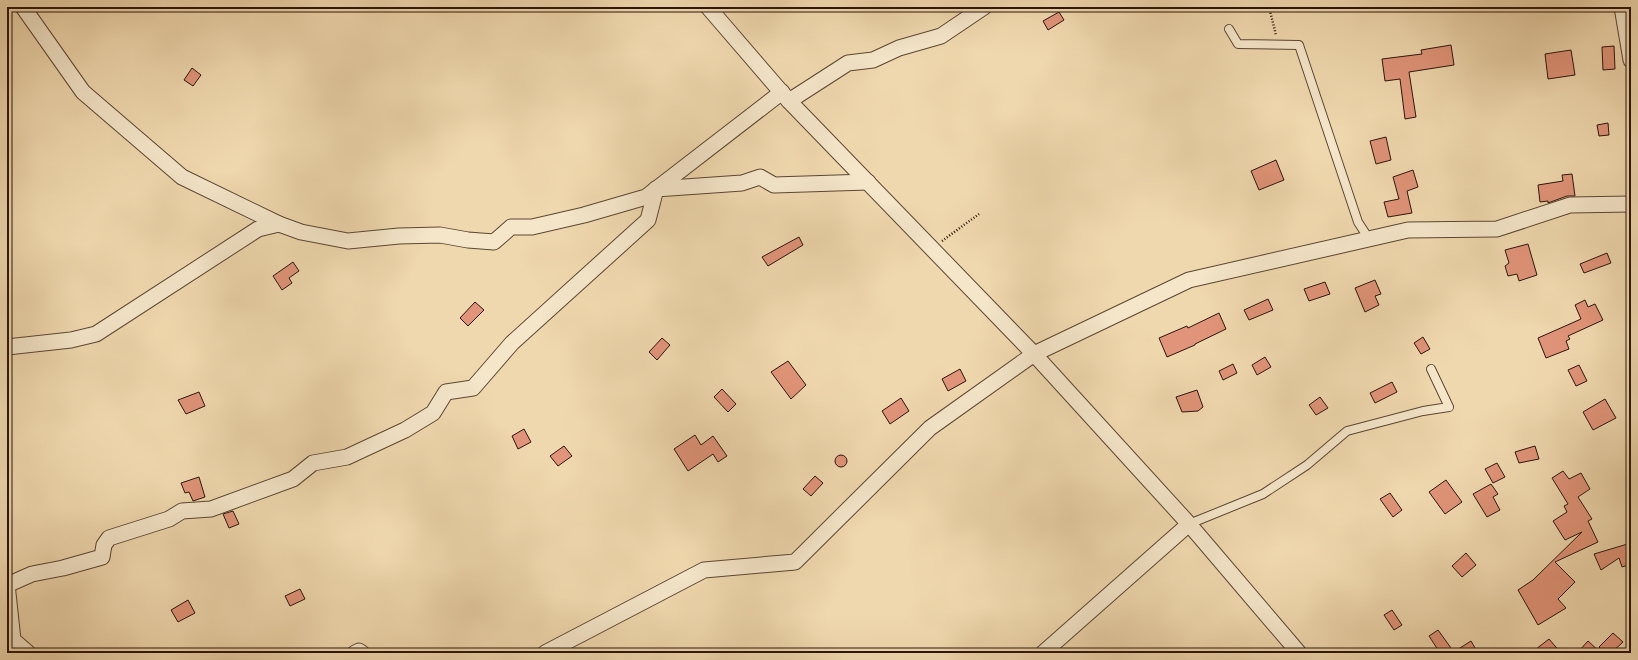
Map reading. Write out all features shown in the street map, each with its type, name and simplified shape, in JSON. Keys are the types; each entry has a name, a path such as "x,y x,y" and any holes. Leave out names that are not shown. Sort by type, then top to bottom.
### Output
{"street":[{"path":"23,7 83,92 182,178 279,224 301,232 348,242 399,236 440,235 468,240 494,242 511,227 532,227 584,215 646,197 785,97 848,63 873,60 899,48 941,36 980,9"},
{"path":"708,7 785,97 1034,354 1189,524 1299,653"},
{"path":"1622,7 1630,44 1631,60"},
{"path":"656,189 742,183 760,177 774,185 868,182"},
{"path":"28,653 13,640 7,585 32,574 64,568 102,557 104,545 109,538 169,519 182,511 211,509 293,479 313,464 347,457 405,430 433,413 446,392 473,388 512,343 648,220 656,189"},
{"path":"545,653 704,570 795,562 930,428 1034,354 1189,280 1408,230 1497,229 1570,205 1631,204"},
{"path":"7,347 71,340 96,334 258,229 279,224"},
{"path":"1043,653 1189,524"},
{"path":"354,653 359,651 362,653"}],"lane":[{"path":"1229,29 1238,44 1299,45 1358,222 1370,239"},
{"path":"1189,524 1263,494 1307,466 1347,431 1423,411 1449,407 1431,369"}],"path":[{"path":"1269,7 1278,45"},
{"path":"932,248 979,214"}],"building":[{"path":"1059,12 1064,20 1048,30 1043,21"},
{"path":"1451,45 1454,65 1409,72 1416,117 1405,119 1400,79 1385,81 1382,59 1422,54 1421,50"},
{"path":"1614,46 1615,69 1603,70 1602,47"},
{"path":"1571,50 1575,75 1548,79 1545,54"},
{"path":"192,68 201,75 193,86 184,80"},
{"path":"1608,123 1609,135 1599,136 1597,125"},
{"path":"1386,137 1391,160 1376,164 1370,141"},
{"path":"1276,160 1284,180 1259,190 1251,171"},
{"path":"1413,170 1418,187 1407,191 1412,213 1388,217 1384,202 1399,199 1393,177"},
{"path":"1572,174 1575,196 1567,196 1548,203 1548,201 1540,202 1538,185 1563,181 1562,175"},
{"path":"799,237 803,245 768,266 762,257"},
{"path":"1528,244 1537,275 1519,281 1517,274 1508,276 1505,266 1509,263 1505,250"},
{"path":"1607,253 1611,263 1584,273 1580,264"},
{"path":"293,262 299,271 289,278 292,283 282,290 273,276"},
{"path":"1375,280 1381,294 1375,296 1379,305 1365,312 1355,288"},
{"path":"1325,282 1330,294 1309,301 1304,289"},
{"path":"1268,299 1273,310 1249,320 1244,310"},
{"path":"1585,300 1588,307 1595,304 1603,320 1568,336 1570,339 1566,341 1569,349 1546,358 1538,338 1581,319 1575,305"},
{"path":"475,302 484,310 468,326 460,318"},
{"path":"1219,313 1226,329 1167,357 1159,338 1187,326 1188,328"},
{"path":"1423,337 1430,349 1421,354 1414,343"},
{"path":"662,338 670,345 657,360 649,352"},
{"path":"1265,357 1271,367 1257,375 1252,365"},
{"path":"788,361 806,385 791,399 771,372"},
{"path":"1233,364 1237,373 1223,380 1219,371"},
{"path":"1579,365 1587,381 1576,386 1568,370"},
{"path":"960,369 966,381 948,391 942,379"},
{"path":"1392,382 1397,392 1375,403 1370,393"},
{"path":"722,389 736,404 728,412 714,397"},
{"path":"1197,390 1203,407 1198,411 1182,412 1176,397"},
{"path":"199,392 205,406 186,414 178,400"},
{"path":"1320,397 1328,408 1316,415 1309,405"},
{"path":"901,398 909,411 890,424 882,411"},
{"path":"1605,399 1616,418 1593,430 1583,412"},
{"path":"524,429 531,442 518,449 512,436"},
{"path":"695,435 701,445 713,436 727,456 718,462 713,454 688,471 674,449"},
{"path":"564,446 572,456 558,466 550,456"},
{"path":"1535,446 1539,459 1519,463 1515,452"},
{"path":"839,455 843,455 847,461 843,467 839,467 835,463 835,459"},
{"path":"1497,463 1505,477 1493,483 1485,469"},
{"path":"1563,471 1569,479 1581,473 1590,489 1578,497 1592,519 1588,521 1598,542 1555,562 1575,582 1558,599 1566,608 1538,625 1518,590 1533,580 1582,532 1565,540 1553,521 1567,512 1564,506 1568,504 1552,478"},
{"path":"815,476 823,483 811,496 803,489"},
{"path":"199,477 205,497 193,501 189,492 185,493 181,483"},
{"path":"1446,480 1462,502 1445,514 1429,492"},
{"path":"1491,484 1498,494 1493,497 1500,510 1487,517 1473,494"},
{"path":"1390,493 1402,510 1393,517 1380,499"},
{"path":"233,511 239,524 229,528 223,514"},
{"path":"1631,543 1631,564 1622,567 1619,558 1601,570 1594,554"},
{"path":"1466,553 1476,565 1462,577 1452,566"},
{"path":"300,589 305,599 290,606 285,596"},
{"path":"188,600 195,613 178,622 171,610"},
{"path":"1392,610 1402,625 1394,630 1384,615"},
{"path":"1438,630 1451,648 1444,653 1440,653 1429,636"},
{"path":"1613,633 1623,642 1611,653 1605,653 1599,647"},
{"path":"1549,639 1561,653 1531,653"},
{"path":"1471,641 1478,653 1452,653"},
{"path":"1588,641 1601,653 1577,653"}]}
